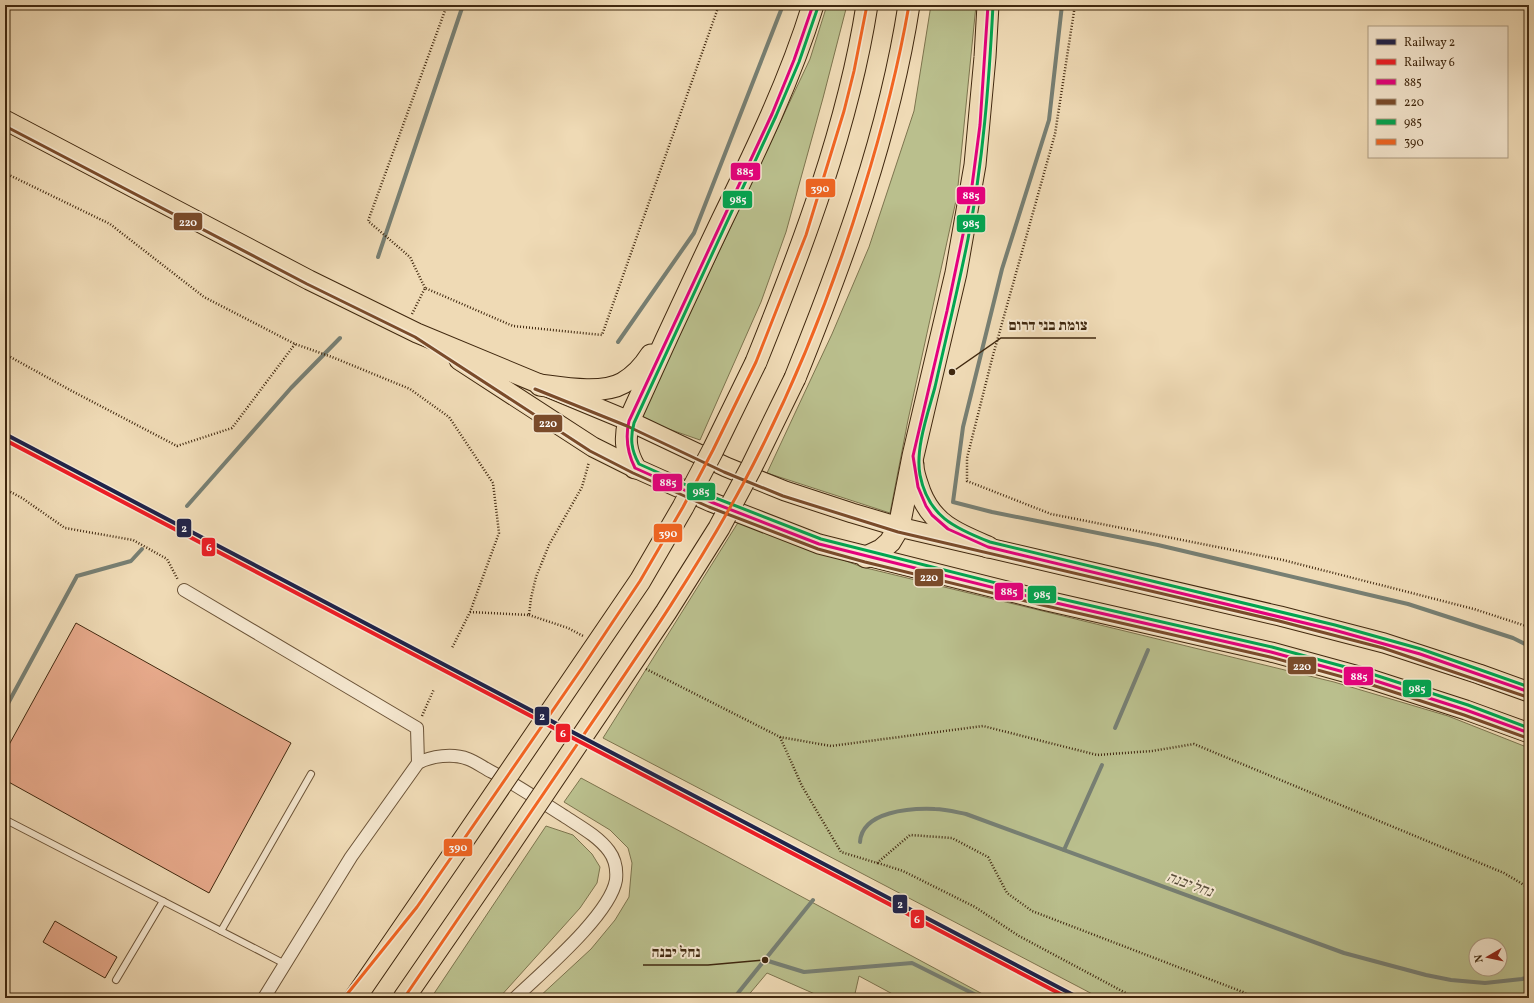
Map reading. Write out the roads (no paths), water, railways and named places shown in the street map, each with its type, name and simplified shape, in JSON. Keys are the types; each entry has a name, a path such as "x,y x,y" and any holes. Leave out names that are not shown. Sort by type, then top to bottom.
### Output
{"highway":[{"path":"635,468 628,456 626,443 626,432 629,421 668,332 767,126 798,52 813,5"},
{"path":"355,998 640,581 700,475 756,362 806,235 854,71 867,5"},
{"path":"404,998 662,618 719,528 751,468 795,378 846,249 895,80 909,5"},
{"path":"866,557 881,550 890,542 899,527 913,456 956,273 975,166 988,5"},
{"path":"5,120 309,280 411,330 629,421 726,467 785,490 899,527 1280,616 1384,643 1529,692"},
{"path":"411,330 593,447 635,468 711,502 820,544 866,557 1058,603 1271,652 1380,682 1466,710 1529,733"},
{"path":"540,385 591,390 608,388 622,384 634,375 648,360 668,332"},
{"path":"913,456 913,469 916,480 927,506 936,519 947,528 988,547"},
{"path":"344,998 418,907"}],"street":[{"path":"184,590 417,728 418,763"},
{"path":"264,998 351,857 418,763 427,758 454,756 467,759 521,788 593,836 610,851 616,864 616,879 613,891 605,905 573,942 515,998"}],"lane":[{"path":"221,931 311,774"},
{"path":"5,827 8,821 285,964"},
{"path":"116,980 163,901"}],"waterway":[{"path":"378,257 463,5"},
{"path":"618,342 694,233 783,5"},
{"path":"1062,5 1049,120 1002,269 963,427 953,502 992,512 1158,545 1408,604 1513,638 1529,646"},
{"path":"187,506 291,388 340,338"},
{"path":"5,709 77,576 131,561 142,549"},
{"path":"1115,728 1148,650"},
{"path":"1064,850 1102,765"},
{"name":"נחל יבנה","path":"860,842 863,832 869,824 878,818 889,814 913,809 939,809 966,814 1344,953 1426,975 1451,980 1485,983 1529,977"},
{"name":"נחל יבנה","path":"734,998 813,900"},
{"path":"765,960 804,972 912,963 982,998"}],"rail line":[{"name":"2","path":"5,434 1079,998"},
{"name":"6","path":"5,440 1068,998"}],"place":[{"name":"צומת בני דרום","path":"952,372"},
{"name":"נחל יבנה","path":"765,960"}]}
